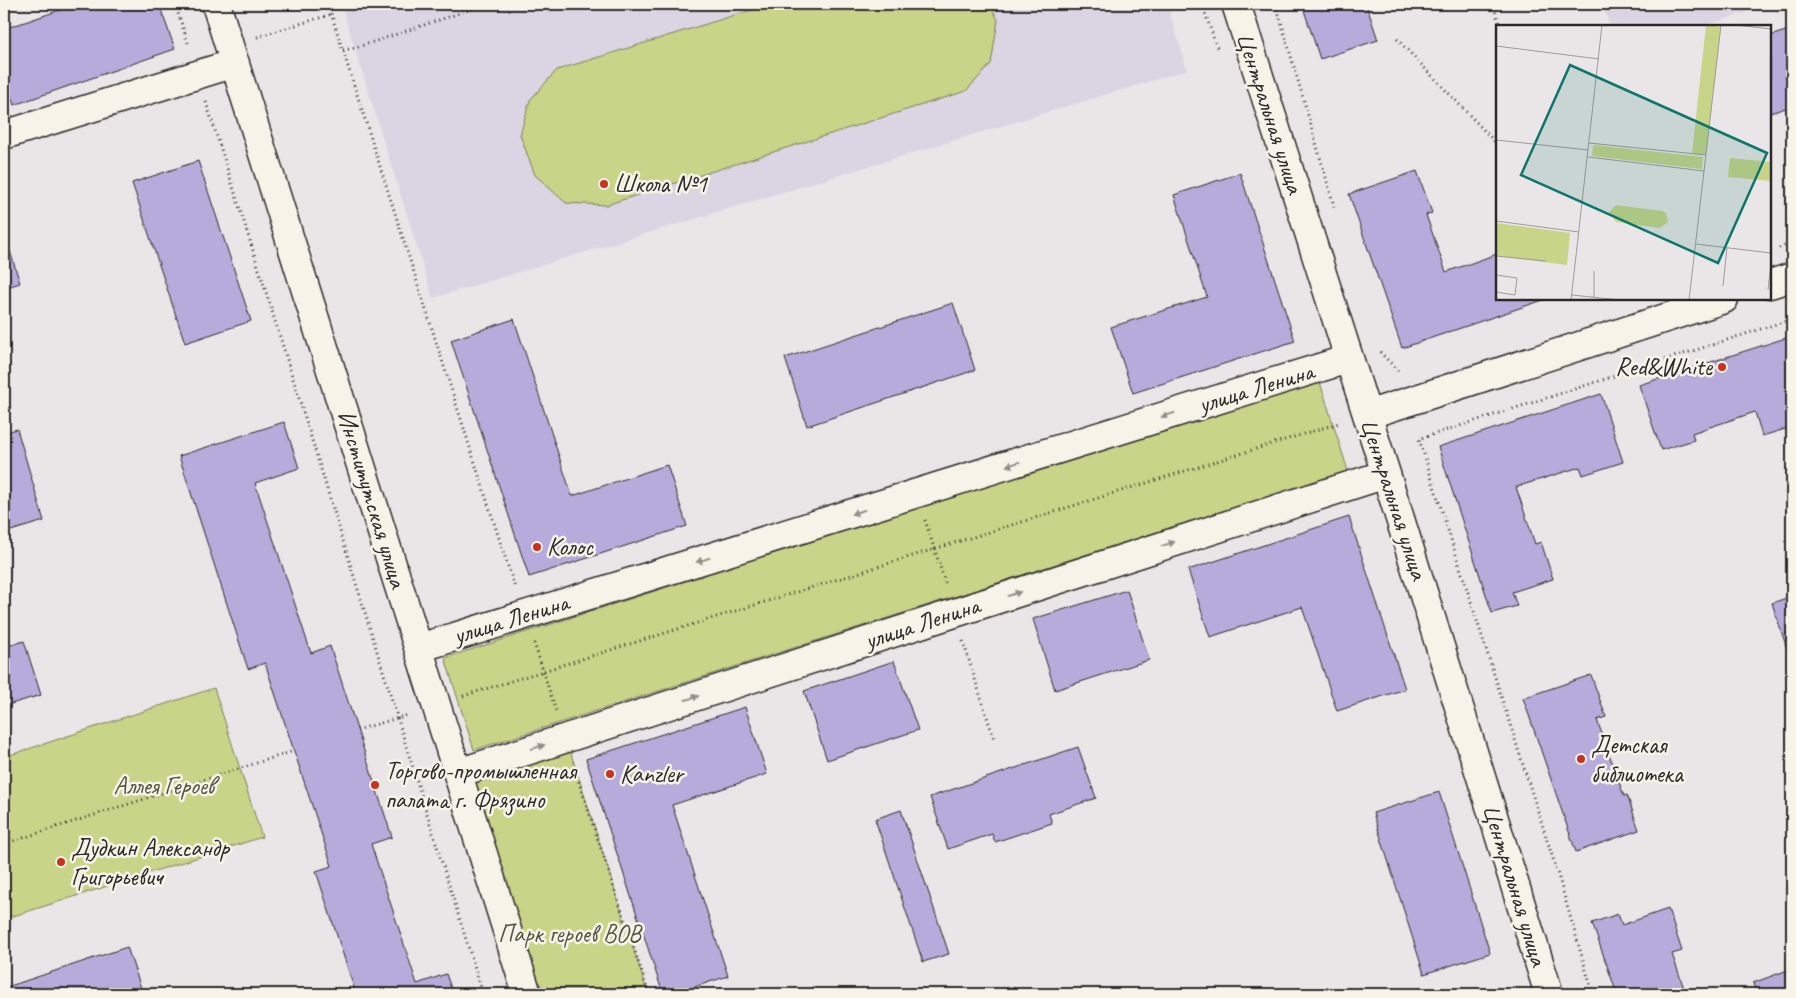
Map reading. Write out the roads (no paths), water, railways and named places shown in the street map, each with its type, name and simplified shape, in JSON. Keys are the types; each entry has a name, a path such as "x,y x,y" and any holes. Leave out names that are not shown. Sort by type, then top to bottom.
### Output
{"street":[{"name":"Институтская улица","path":"216,4 528,994"},
{"name":"Центральная улица","path":"1236,4 1386,474 1548,994"},
{"path":"4,135 198,75 232,54"},
{"path":"1771,284 1792,277"},
{"path":"1367,415 1721,300"},
{"name":"улица Ленина","path":"419,648 1348,359"},
{"name":"улица Ленина","path":"458,773 1386,474"}],"place":[{"name":"Школа №1","path":"604,184"},
{"name":"Red&White","path":"1722,367"},
{"name":"Колос","path":"537,547"},
{"name":"Детская библиотека","path":"1581,759"},
{"name":"Kanzler","path":"610,774"},
{"name":"Торгово-промышленная палата г. Фрязино","path":"375,785"},
{"name":"Дудкин Александр Григорьевич","path":"61,862"}],"park label":[{"name":"Аллея Героев","path":"164,786"},
{"name":"Парк героев ВОВ","path":"569,934"}]}
